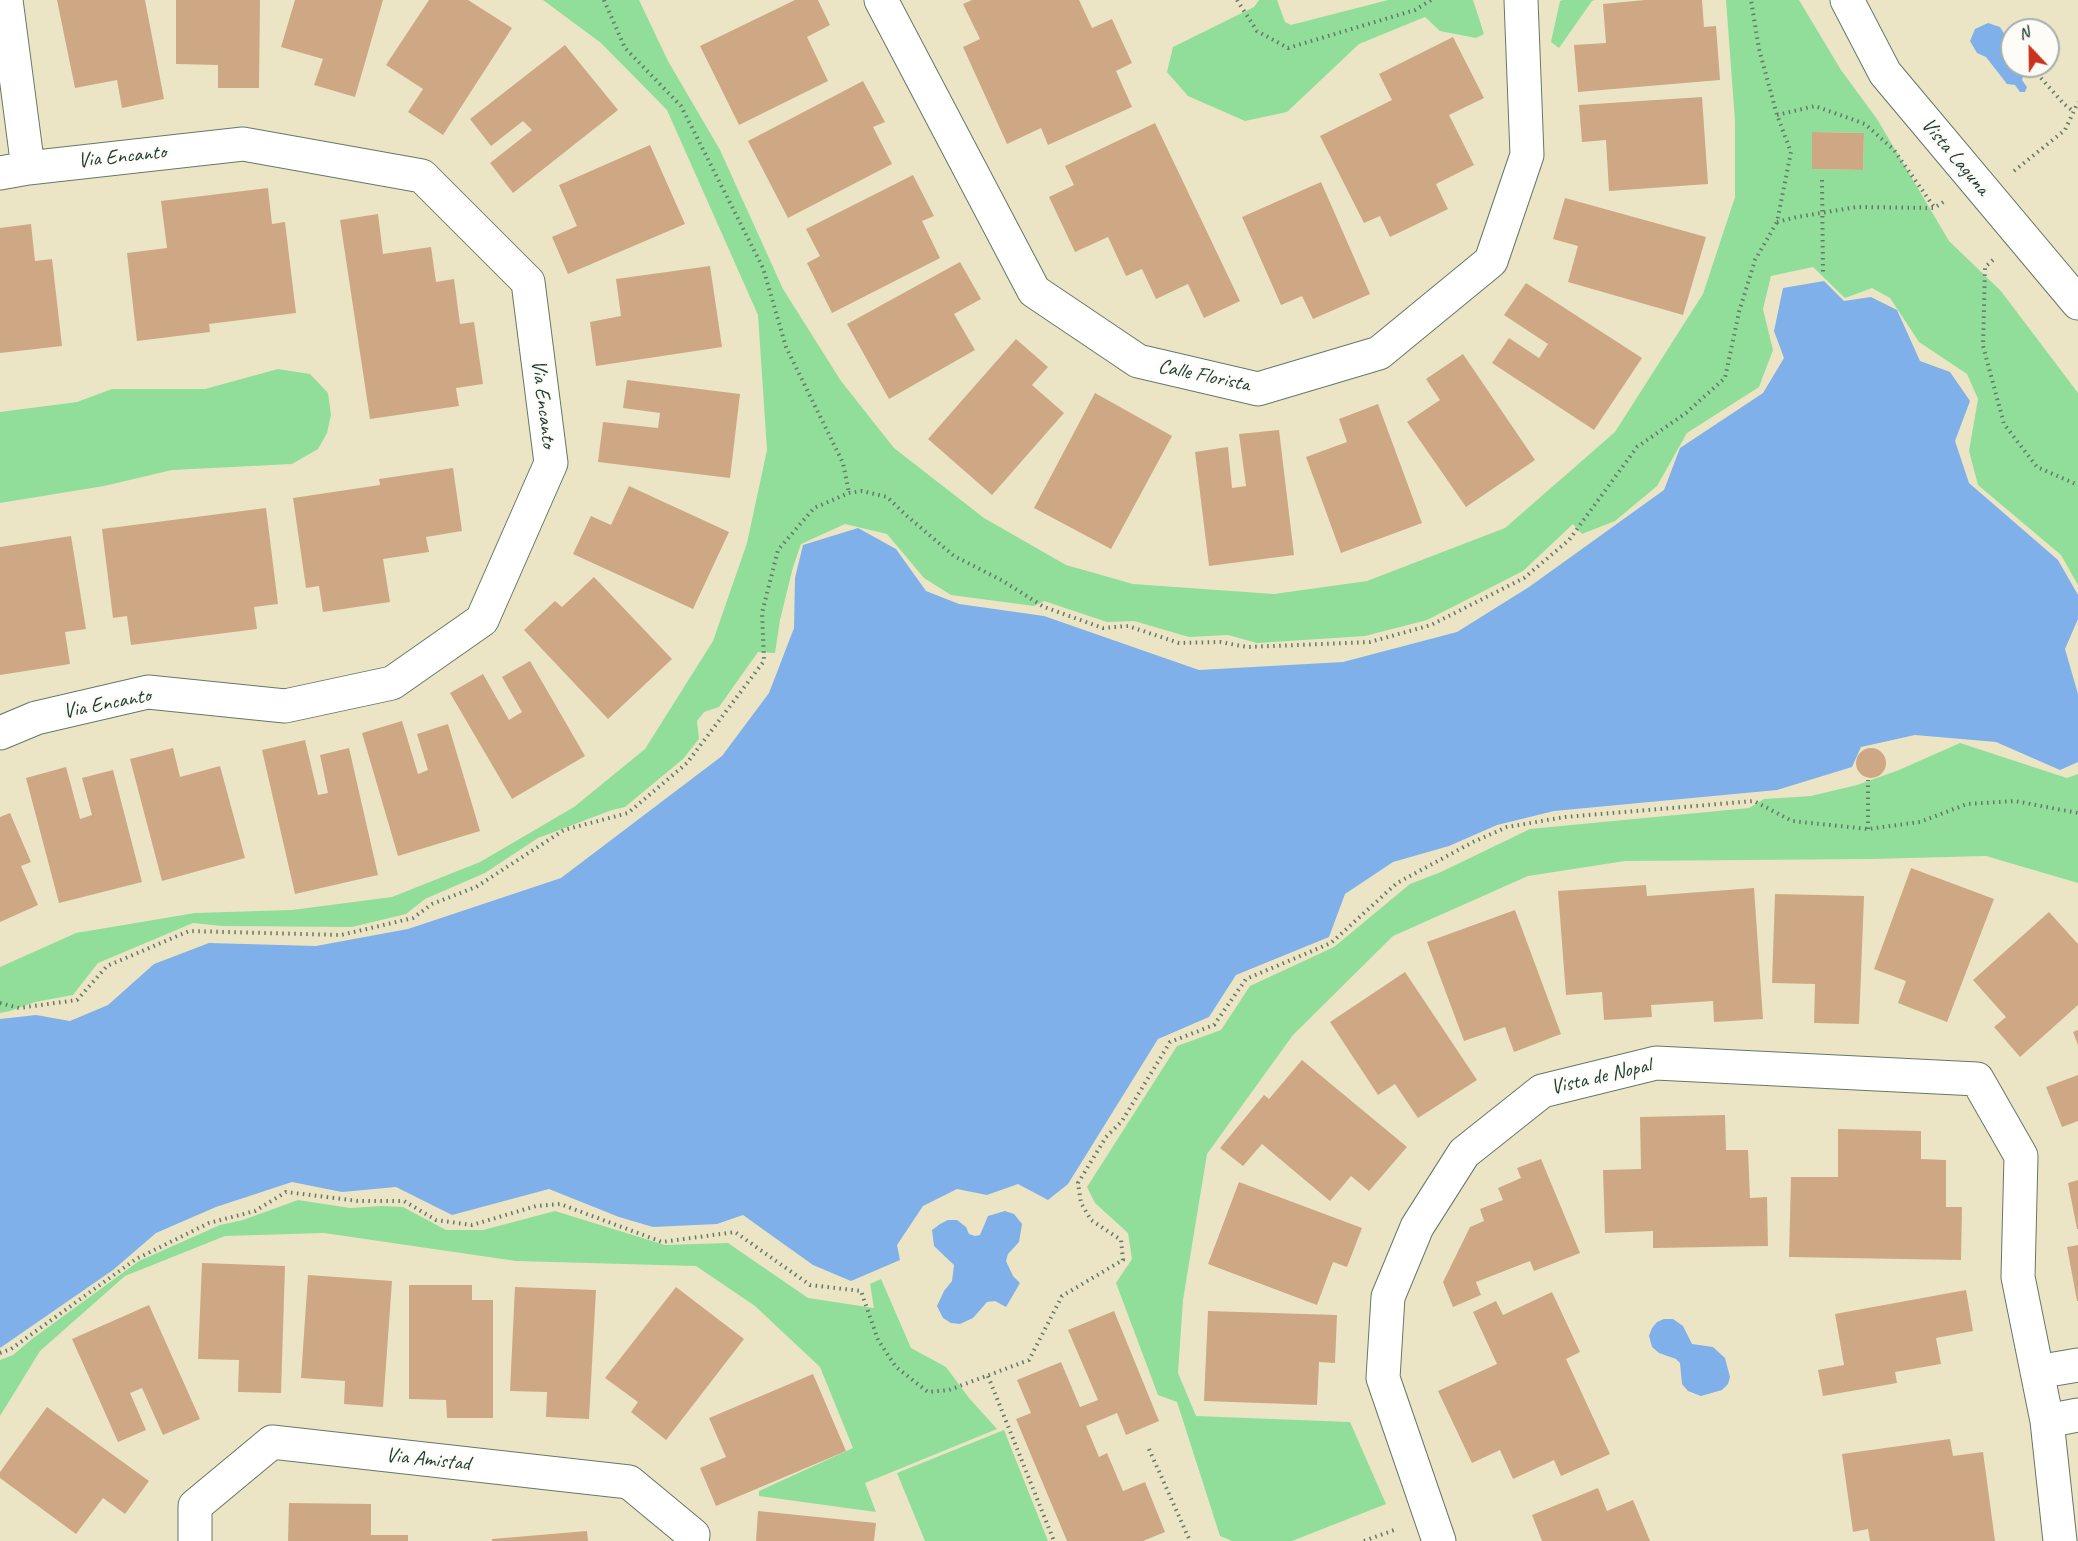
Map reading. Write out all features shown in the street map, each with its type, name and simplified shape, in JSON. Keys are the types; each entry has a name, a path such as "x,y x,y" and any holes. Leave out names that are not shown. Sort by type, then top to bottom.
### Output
{"street":[{"name":"Via Encanto","path":"0,734 36,718 148,692 285,706 392,683 482,620 551,463 528,282 422,176 243,144 14,171 6,0"},
{"name":"Calle Florista","path":"881,0 1034,291 1138,361 1258,389 1379,353 1491,261 1527,154 1521,0"},
{"name":"Vista Laguna","path":"1847,0 1885,73 2078,303"},
{"name":"Vista de Nopal","path":"1439,1541 1383,1378 1388,1297 1417,1227 1464,1153 1542,1090 1656,1063 1977,1079 2021,1156 2018,1277 2037,1372 2062,1418 2060,1541"},
{"path":"2037,1372 2078,1365"},
{"name":"Via Amistad","path":"195,1541 195,1506 272,1442 628,1482 693,1535 692,1541"}],"path":[{"path":"604,0 625,48 681,106 764,268 786,347 843,463 849,493"},
{"path":"1237,0 1257,31 1288,48 1415,10 1431,0"},
{"path":"0,1003 19,1008 77,1000 107,966 189,931 341,935 413,918 432,904 476,887 564,830 628,813 687,763 764,661 762,613 778,550 814,508 849,493 862,491 887,497 954,556 1004,581 1044,607 1103,628 1128,626 1179,643 1220,642 1247,647 1370,642 1431,626 1524,578 1569,540 1637,447 1686,413 1725,378 1739,312 1755,260 1777,222 1791,152 1777,115 1760,49 1751,0"},
{"path":"2040,78 2064,105 2074,112"},
{"path":"1777,222 1856,207 1934,208 1981,188 2065,130 2078,102"},
{"path":"1777,115 1815,106 1865,124 1894,150 1934,208"},
{"path":"1822,180 1823,276"},
{"path":"2020,235 1985,267 1983,346 2004,424 2037,467 2078,485"},
{"path":"1868,780 1868,829"},
{"path":"0,1353 20,1343 136,1259 209,1223 255,1211 286,1192 358,1201 404,1201 436,1220 472,1225 536,1206 560,1204 662,1242 735,1232 810,1285 861,1291 878,1340 896,1367 928,1392 949,1390 1029,1360 1062,1296 1123,1260 1121,1240 1091,1220 1082,1203 1078,1183 1106,1137 1122,1121 1170,1042 1214,1025 1246,979 1331,943 1397,884 1473,842 1507,827 1565,817 1754,801 1792,820 1868,829 1920,822 1967,804 2015,801 2078,813"},
{"path":"988,1376 1054,1541"},
{"path":"1149,1449 1190,1541"}],"green space":[{"path":"543,0 639,0 668,61 720,150 783,289 841,381 894,448 984,518 1066,565 1133,584 1274,594 1367,581 1505,528 1615,432 1703,294 1735,197 1735,121 1726,0 1799,0 1841,70 1877,119 1949,241 2001,291 2078,393 2078,585 2061,555 1978,485 1969,451 1978,399 1967,374 1919,342 1890,298 1872,288 1845,298 1813,267 1771,276 1763,309 1773,350 1759,387 1687,433 1657,486 1615,521 1582,534 1573,524 1523,571 1427,620 1365,636 1257,643 1228,635 1189,637 1134,621 1107,622 1044,601 1034,606 951,595 924,578 887,534 845,524 801,544 780,620 775,653 758,652 719,707 704,712 697,721 699,739 683,759 625,807 538,838 485,873 425,899 406,914 352,927 222,926 193,923 98,963 73,995 35,1002 0,1013 0,967 76,933 195,913 292,910 392,897 480,862 574,807 645,749 713,641 747,543 767,450 758,315 667,110 601,43","holes":["1812,132 1864,133 1863,170 1812,169"]},
{"path":"1259,0 1277,0 1285,22 1291,25 1388,0 1473,0 1484,34 1476,38 1440,31 1425,17 1359,44 1287,112 1245,121 1188,96 1167,72 1173,47 1254,7"},
{"path":"1595,0 1559,48 1551,42 1560,1"},
{"path":"278,369 310,374 328,393 331,415 327,433 318,449 292,464 172,470 104,486 0,503 0,412 77,402 112,389 205,389"},
{"path":"1960,743 2067,778 2078,774 2078,883 1986,856 1625,861 1528,876 1393,936 1293,1035 1207,1154 1183,1300 1178,1373 1196,1416 1350,1422 1386,1504 1292,1541 1232,1541 1220,1536 1177,1402 1158,1395 1116,1283 1132,1259 1128,1233 1095,1203 1087,1187 1177,1046 1221,1030 1250,986 1334,947 1410,884 1441,872 1530,829 1749,808 1764,799 1811,796 1857,785 1899,770"},
{"path":"298,1200 350,1208 403,1207 446,1230 483,1230 555,1211 665,1245 728,1243 808,1298 874,1308 870,1284 881,1279 911,1348 946,1367 969,1398 997,1429 865,1483 876,1512 759,1496 759,1491 853,1448 820,1367 755,1306 696,1266 516,1261 324,1233 225,1236 125,1276 40,1351 0,1416 0,1360 13,1355 139,1261 220,1225 243,1220"},
{"path":"1004,1430 1048,1541 925,1541 897,1473"}],"water":[{"path":"1988,23 2000,27 2000,75 1986,57 1977,53 1970,41 1975,29"},
{"path":"2002,78 2023,78 2027,87 2025,92 2020,92 2015,85 2007,84"},
{"path":"1824,281 1844,301 1871,297 1897,310 1920,361 1950,372 1970,401 1955,441 1969,483 2058,560 2078,595 2078,619 2065,649 2078,694 2078,762 2060,770 1996,742 1915,735 1861,747 1852,767 1777,790 1554,811 1497,825 1449,846 1393,862 1345,894 1329,937 1236,975 1209,1017 1158,1039 1068,1184 1048,1200 1018,1184 987,1195 957,1189 923,1206 897,1245 900,1260 851,1281 813,1265 743,1215 717,1224 653,1227 619,1217 549,1189 452,1215 396,1187 342,1192 292,1182 216,1207 156,1233 113,1270 0,1348 0,1019 36,1015 70,1021 108,1005 154,964 209,943 316,946 408,929 561,878 722,756 769,693 794,628 795,578 803,545 858,528 896,549 926,591 959,604 1044,616 1199,670 1343,662 1457,632 1529,587 1664,490 1680,448 1763,393 1784,358 1774,331 1783,288"},
{"path":"1005,1211 1014,1214 1022,1224 1019,1242 1008,1254 1006,1261 1013,1276 1020,1283 1006,1307 995,1301 987,1302 973,1318 960,1324 951,1323 943,1318 937,1306 952,1281 954,1265 934,1246 932,1230 948,1220 957,1220 966,1227 969,1234 980,1235 988,1216"},
{"path":"1664,1319 1673,1319 1683,1326 1692,1344 1713,1347 1725,1358 1730,1377 1728,1384 1722,1390 1701,1396 1688,1391 1682,1384 1680,1363 1652,1347 1649,1336 1652,1328"}],"building":[{"path":"57,0 145,0 164,99 122,108 117,80 75,88"},
{"path":"176,0 260,0 259,88 218,88 218,65 176,64"},
{"path":"295,0 383,0 355,97 314,85 323,59 281,47"},
{"path":"429,0 468,0 512,28 443,135 408,112 423,89 386,65"},
{"path":"795,0 818,0 830,25 807,37 828,81 739,125 700,46"},
{"path":"972,0 1079,0 1092,28 1112,19 1132,63 1116,71 1132,107 1048,145 1041,128 1007,144 963,47 980,39 963,4"},
{"path":"1645,0 1702,0 1704,27 1716,26 1720,80 1578,92 1574,45 1606,43 1603,4"},
{"path":"1453,37 1484,98 1449,115 1474,165 1436,184 1448,209 1390,237 1380,216 1364,223 1320,136 1392,100 1379,74"},
{"path":"565,45 618,110 513,193 490,163 532,130 523,121 491,146 470,119"},
{"path":"863,81 885,122 873,127 892,164 788,218 748,141"},
{"path":"1702,97 1708,184 1609,191 1606,140 1582,142 1579,105"},
{"path":"1155,123 1240,301 1204,318 1188,284 1156,299 1142,269 1126,276 1108,237 1075,252 1049,197 1074,185 1065,166"},
{"path":"1812,132 1864,133 1863,170 1812,169"},
{"path":"650,145 685,224 568,274 552,237 577,226 559,185"},
{"path":"913,175 934,216 922,221 940,258 832,313 807,263 820,256 806,229"},
{"path":"1321,182 1370,294 1313,319 1302,296 1281,305 1242,217"},
{"path":"268,188 272,224 285,222 296,313 209,324 210,332 137,341 127,253 167,248 161,201"},
{"path":"1565,198 1706,237 1683,315 1568,282 1578,246 1553,239"},
{"path":"378,214 383,254 431,247 436,282 454,279 460,324 474,322 483,384 456,388 459,406 370,419 340,220"},
{"path":"31,224 35,261 52,259 62,346 0,353 0,228"},
{"path":"960,262 981,299 954,314 975,350 889,399 847,324"},
{"path":"710,266 722,347 596,366 590,322 621,316 616,279"},
{"path":"1526,283 1642,358 1594,430 1492,363 1509,338 1539,358 1548,344 1504,315"},
{"path":"1016,339 1048,367 1032,385 1064,413 992,495 928,439"},
{"path":"1463,354 1535,460 1466,507 1407,422 1440,400 1426,379"},
{"path":"627,380 740,394 730,478 598,462 603,422 658,428 660,413 623,408"},
{"path":"1095,393 1172,436 1111,549 1034,508"},
{"path":"1378,404 1422,523 1341,553 1306,457 1347,442 1339,419"},
{"path":"1279,430 1294,555 1209,566 1195,452 1228,447 1232,488 1246,486 1239,434"},
{"path":"453,468 462,531 426,537 429,552 383,559 390,602 323,612 319,586 306,588 293,498 380,485 379,479"},
{"path":"629,486 729,532 693,609 573,554 591,516 611,525"},
{"path":"266,508 278,604 254,607 257,629 131,645 127,616 113,618 102,529"},
{"path":"71,536 86,629 65,632 70,664 0,675 0,547"},
{"path":"594,577 672,659 608,719 524,630 555,601 562,607"},
{"path":"530,661 585,756 512,799 450,693 483,674 509,720 522,712 502,677"},
{"path":"402,721 418,774 428,770 417,734 448,724 480,831 398,856 362,733"},
{"path":"305,740 318,795 328,793 320,755 349,748 378,875 295,894 262,750"},
{"path":"173,748 180,777 220,766 245,858 162,881 130,759"},
{"path":"1871,748 1877,749 1885,757 1885,769 1877,777 1871,778 1865,777 1857,769 1856,763 1857,757 1865,749"},
{"path":"66,767 80,819 92,815 82,778 113,770 142,882 59,903 26,778"},
{"path":"10,813 31,862 21,866 38,905 0,922 0,817"},
{"path":"1911,868 1994,899 1947,1022 1898,1003 1906,981 1874,969"},
{"path":"1646,885 1647,896 1754,888 1763,1019 1714,1022 1713,1001 1651,1005 1652,1017 1604,1020 1602,992 1566,995 1558,891"},
{"path":"1775,894 1864,896 1859,1024 1814,1023 1815,984 1772,983"},
{"path":"1515,910 1561,1034 1514,1052 1505,1027 1464,1041 1427,942"},
{"path":"2049,912 2078,944 2078,1005 2020,1057 1994,1027 2006,1017 1973,980"},
{"path":"1405,972 1477,1080 1418,1118 1395,1084 1378,1095 1330,1022"},
{"path":"2078,1030 2078,1045 2073,1032"},
{"path":"1302,1060 1407,1147 1369,1191 1351,1176 1330,1201 1262,1144 1243,1166 1220,1148 1264,1095 1269,1099"},
{"path":"2078,1075 2078,1121 2062,1127 2046,1087"},
{"path":"1725,1115 1726,1150 1748,1150 1750,1198 1767,1197 1768,1246 1653,1248 1653,1231 1605,1233 1603,1170 1641,1169 1640,1117"},
{"path":"1838,1129 1921,1131 1921,1159 1946,1160 1946,1207 1962,1207 1961,1260 1789,1257 1791,1177 1838,1177"},
{"path":"1541,1159 1580,1253 1534,1271 1530,1261 1476,1282 1481,1295 1453,1307 1443,1282 1470,1227 1484,1221 1480,1209 1503,1200 1498,1188 1521,1178 1517,1168"},
{"path":"2078,1180 2078,1229 2077,1229 2068,1183"},
{"path":"1239,1182 1362,1228 1347,1267 1333,1262 1317,1305 1208,1264"},
{"path":"2078,1245 2078,1301 2077,1301 2067,1247"},
{"path":"202,1263 285,1266 281,1393 238,1392 239,1360 198,1359"},
{"path":"308,1275 392,1281 383,1407 344,1404 345,1381 301,1378"},
{"path":"409,1285 472,1285 472,1300 493,1300 493,1418 447,1418 446,1400 409,1399"},
{"path":"515,1287 596,1290 589,1419 546,1417 547,1392 510,1391"},
{"path":"676,1287 744,1339 666,1440 631,1412 638,1402 605,1378"},
{"path":"1966,1290 1973,1331 1936,1338 1941,1364 1895,1372 1897,1383 1823,1396 1818,1370 1844,1365 1835,1314"},
{"path":"1552,1292 1580,1352 1566,1359 1610,1454 1561,1476 1554,1460 1513,1479 1500,1450 1472,1463 1438,1391 1497,1364 1473,1312 1496,1301 1503,1315"},
{"path":"149,1305 200,1419 163,1435 142,1388 130,1393 146,1430 118,1442 72,1339"},
{"path":"1114,1311 1159,1421 1126,1435 1117,1413 1086,1426 1099,1457 1107,1453 1123,1491 1145,1482 1165,1532 1143,1541 1067,1541 1016,1419 1031,1413 1017,1380 1061,1362 1080,1407 1098,1400 1068,1330"},
{"path":"1208,1311 1337,1315 1335,1363 1319,1362 1317,1405 1204,1401"},
{"path":"813,1374 846,1451 716,1506 700,1468 726,1457 709,1418"},
{"path":"47,1407 149,1481 125,1514 103,1498 76,1534 0,1478 0,1472"},
{"path":"1950,1439 1953,1456 1983,1452 1995,1541 1870,1541 1868,1529 1853,1532 1842,1454"},
{"path":"1598,1488 1607,1511 1633,1500 1650,1541 1542,1541 1532,1515"},
{"path":"289,1503 371,1504 371,1535 408,1535 408,1541 288,1541"},
{"path":"758,1511 876,1523 874,1541 756,1541"},
{"path":"587,1531 588,1541 492,1541 492,1539"}]}
